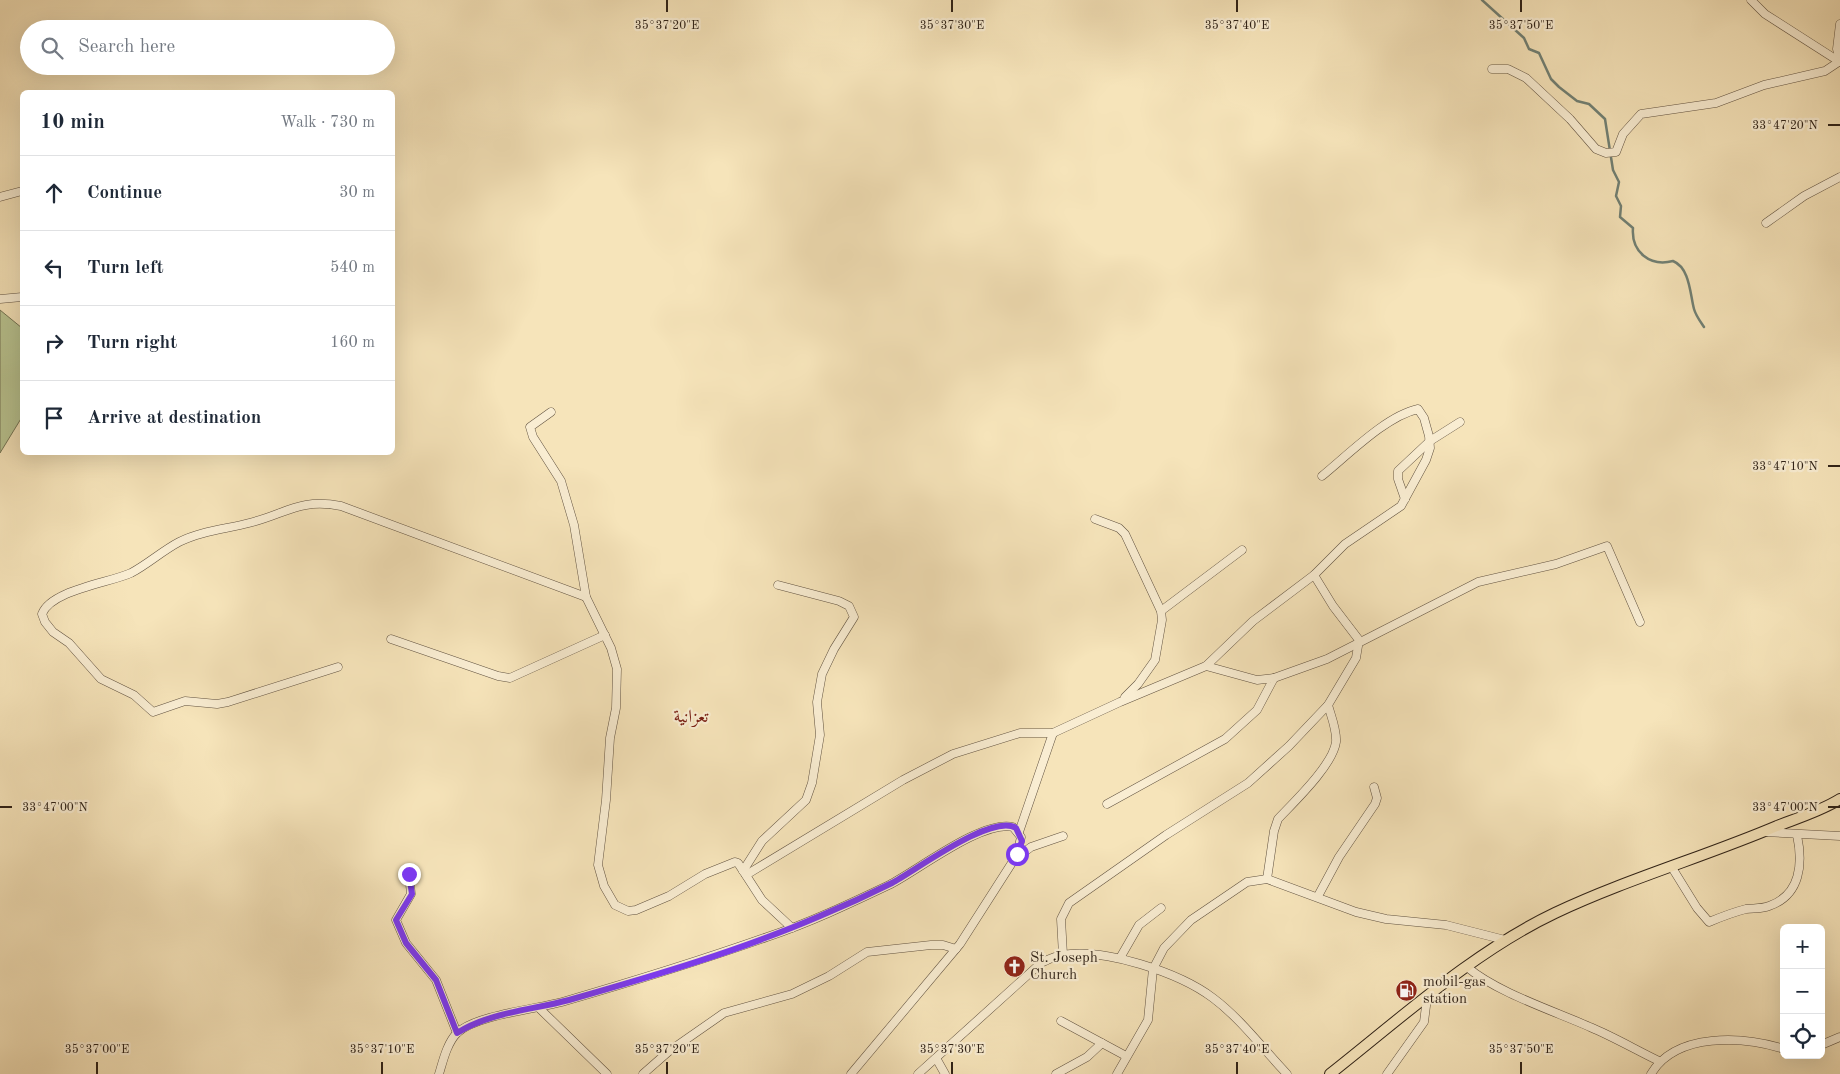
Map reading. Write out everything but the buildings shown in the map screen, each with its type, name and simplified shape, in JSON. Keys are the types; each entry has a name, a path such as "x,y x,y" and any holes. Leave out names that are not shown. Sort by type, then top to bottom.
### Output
{"main road":[{"path":"1330,1074 1426,998 1504,940 1555,913 1671,866 1764,832 1840,799"}],"street":[{"path":"1751,0 1765,14 1840,62"},
{"path":"1840,24 1837,49 1840,62"},
{"path":"1492,69 1508,69 1526,78 1558,110 1570,119 1596,148 1606,153 1616,152 1623,134 1641,114 1716,104 1764,85 1825,71 1840,62"},
{"path":"1766,223 1804,196 1840,177"},
{"path":"0,198 20,192"},
{"path":"0,299 20,297"},
{"path":"745,873 903,780 948,757 1020,733 1053,734 1120,702 1206,666 1253,621 1314,575 1344,544 1396,510 1405,499 1426,460 1430,442 1424,418 1418,409 1386,425 1322,476"},
{"path":"551,412 530,427 561,481 574,526 586,597 614,658 618,682 598,865 600,877 609,897 622,909 636,910 669,896 725,864 734,862 745,873 762,900 792,928"},
{"path":"1405,499 1398,479 1398,471 1430,442 1460,422"},
{"path":"338,667 228,702 217,704 185,701 153,712 134,695 101,679 69,643 53,632 45,622 42,614 61,596 130,573 179,542 208,532 251,523 291,507 317,503 341,506 586,597"},
{"path":"1095,519 1119,528 1125,534 1161,611 1162,620 1155,660 1138,684 1120,702"},
{"path":"1206,666 1257,680 1274,678 1327,659 1478,582 1556,564 1607,546 1640,622"},
{"path":"1161,611 1242,550"},
{"path":"1314,575 1333,606 1360,641"},
{"path":"745,873 762,841 801,806 810,791 820,735 817,702 822,674 854,617 849,606 839,601 778,585"},
{"path":"391,639 498,676 510,678 605,635"},
{"path":"1063,955 1061,919 1065,907 1145,848 1248,783 1290,746 1328,705 1356,658 1360,641"},
{"path":"1107,804 1225,739 1257,710 1274,678"},
{"path":"1267,879 1274,831 1278,819 1327,762 1334,750 1336,736 1328,705"},
{"path":"851,1074 956,949 1012,862 1022,841 1019,832 1053,734"},
{"path":"1318,896 1339,858 1374,804 1376,798 1374,788"},
{"path":"438,1074 450,1044 457,1033 476,1024 506,1014 539,1008 688,965 792,928 890,884 964,840 986,830 1010,826 1019,832"},
{"path":"1764,832 1840,836"},
{"path":"1671,866 1697,908 1709,922 1746,909 1768,906 1782,899 1799,876 1800,849 1797,835"},
{"path":"1012,862 1031,847 1063,836"},
{"path":"409,874 412,894 396,920 406,943 436,980 457,1033"},
{"path":"1117,1074 1148,1020 1151,1009 1153,969 1164,948 1191,920 1247,882 1267,879 1318,896 1356,912 1379,917 1446,925 1504,940"},
{"path":"1120,958 1139,926 1161,908"},
{"path":"643,1074 668,1052 724,1013 792,994 829,976 867,952 931,945 943,945 956,949"},
{"path":"918,1074 1034,967 1063,955 1094,954 1120,958 1175,977 1214,999 1287,1074"},
{"path":"1467,967 1478,976 1494,984 1592,1028 1659,1061"},
{"path":"1388,1074 1424,1022 1426,998"},
{"path":"539,1008 607,1074"},
{"path":"1061,1021 1126,1056"},
{"path":"1825,1043 1840,1037"},
{"path":"1652,1074 1659,1061 1689,1046 1720,1039 1759,1042 1780,1047"},
{"path":"1056,1074 1087,1057 1102,1043"},
{"path":"936,1058 945,1074"}],"green space":[{"path":"0,310 20,326 20,420 0,453"}],"waterway":[{"path":"1482,0 1524,38 1529,49 1539,53 1551,79 1559,87 1577,101 1589,104 1605,119 1613,170 1619,182 1616,196 1621,206 1620,217 1633,228 1635,244 1644,256 1657,262 1673,261 1683,269 1695,312 1704,327"}],"place":[{"name":"St. Joseph Church","path":"1014,967"},
{"name":"mobil-gas station","path":"1407,991"}],"district":[{"name":"تعزانية","path":"691,717"}],"route":[{"path":"409,874 412,894 396,920 410,949 430,970 436,980 451,1013 457,1033 464,1028 506,1014 539,1008 688,965 792,928 890,884 964,840 986,830 1003,826 1013,826 1016,828 1022,837 1017,854"}]}
